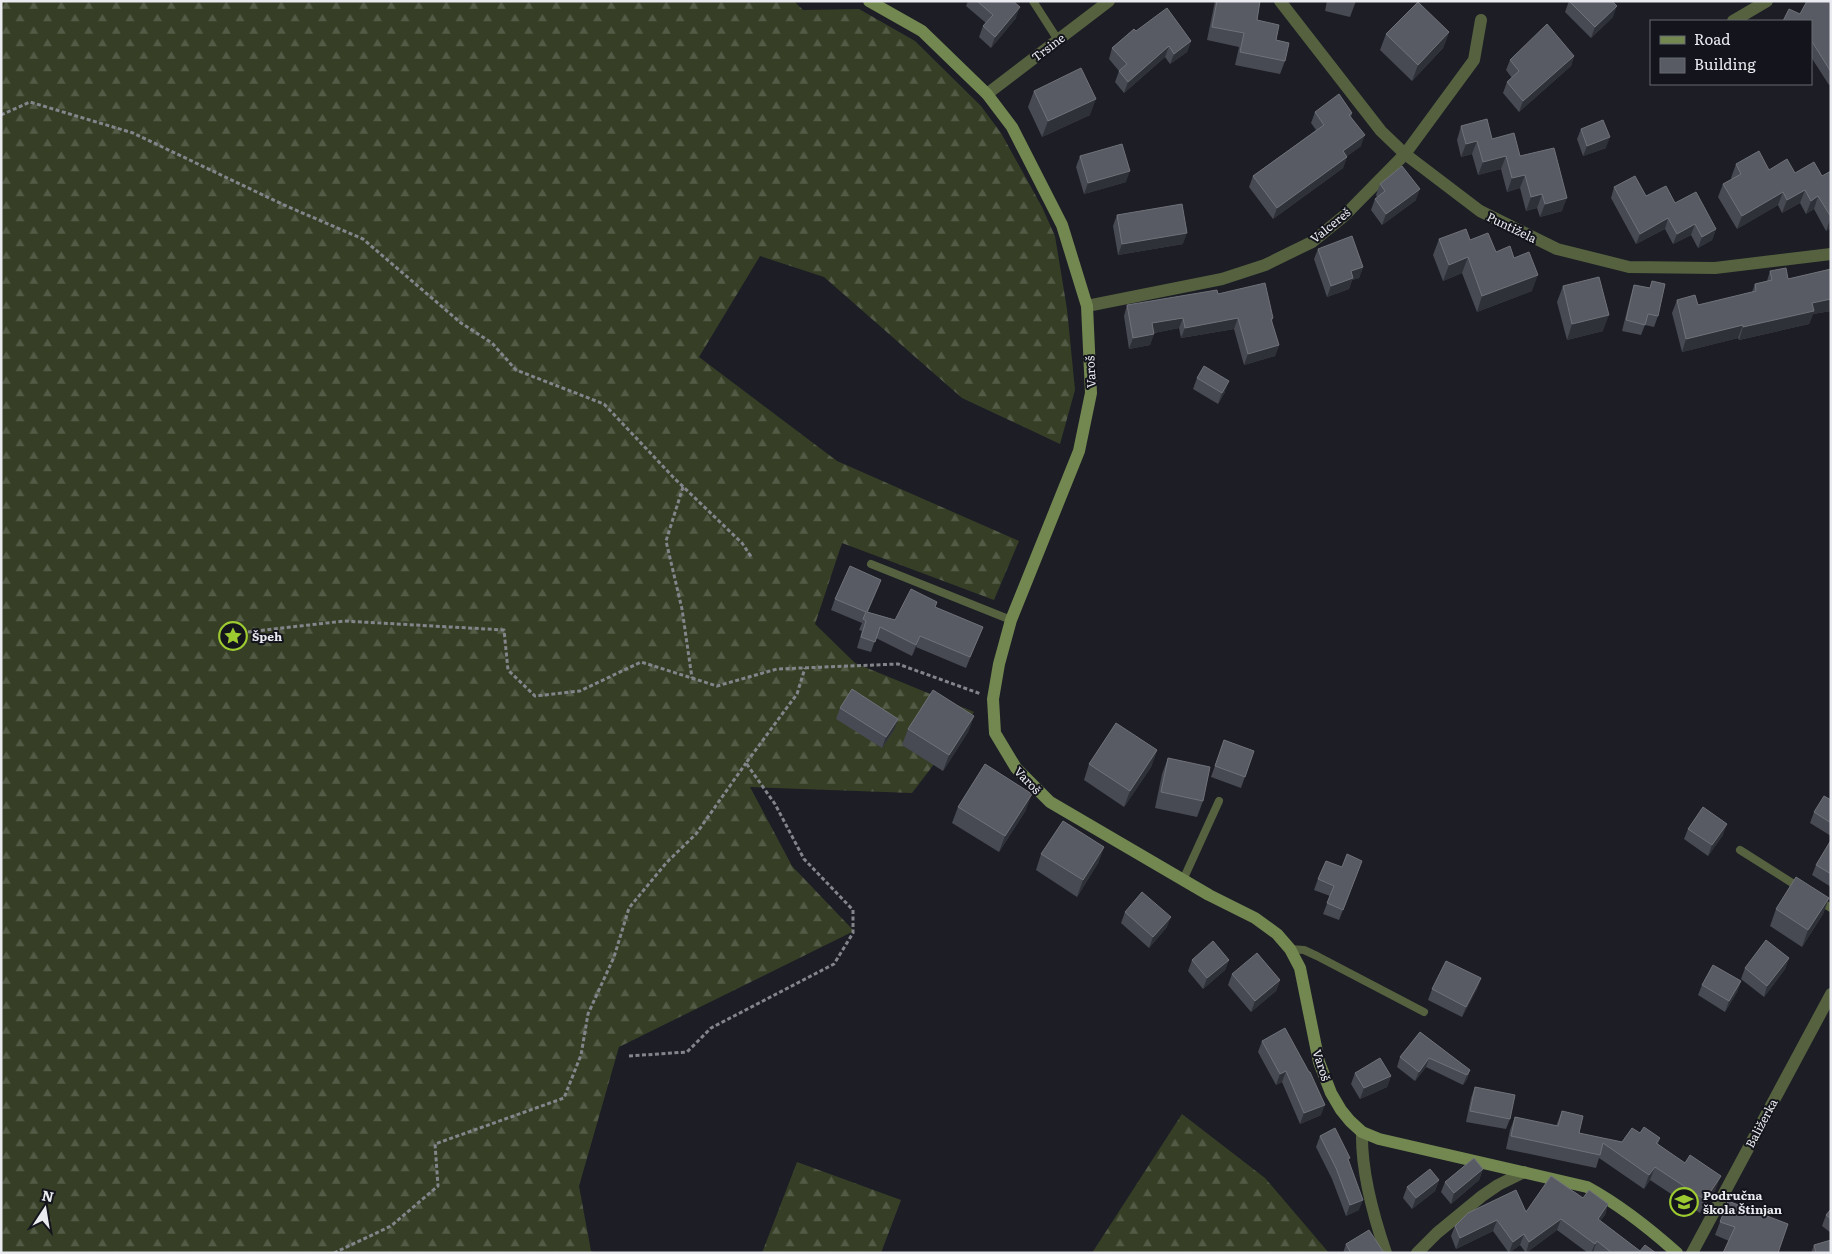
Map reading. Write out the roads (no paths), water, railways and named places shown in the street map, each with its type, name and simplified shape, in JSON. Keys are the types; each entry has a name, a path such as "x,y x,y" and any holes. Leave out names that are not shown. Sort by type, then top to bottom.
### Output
{"main road":[{"name":"Varoš","path":"869,1 922,31 987,94 1012,127 1062,225 1087,306 1091,393 1079,451 1011,620 999,664 993,699 995,733 1016,768 1050,802 1183,880 1255,918 1277,934 1290,949 1300,968 1319,1062 1331,1093 1340,1110 1362,1132 1379,1139 1587,1187 1610,1199 1634,1216 1677,1253"}],"street":[{"name":"Trsine","path":"987,94 1109,1"},
{"name":"Puntižela","path":"1280,1 1380,130 1405,154 1480,211 1557,249 1629,267 1714,268 1831,254"},
{"path":"1735,20 1767,1"},
{"name":"Valcereš","path":"1087,306 1222,279 1265,265 1312,242 1344,216 1405,154 1474,60 1481,20"},
{"name":"Baližerka","path":"1692,1253 1831,994"},
{"path":"1362,1132 1363,1158 1376,1226 1386,1253"},
{"path":"1417,1253 1437,1233 1482,1196 1498,1184 1524,1172"}],"lane":[{"path":"1033,1 1058,40"},
{"path":"871,564 1011,620"},
{"path":"1183,880 1219,801"},
{"path":"1740,850 1806,892"},
{"path":"1814,897 1831,908"},
{"path":"1290,949 1304,950 1317,956 1424,1012"}],"place":[{"name":"Špeh","path":"233,636"},
{"name":"Područna škola Štinjan","path":"1684,1202"}]}
